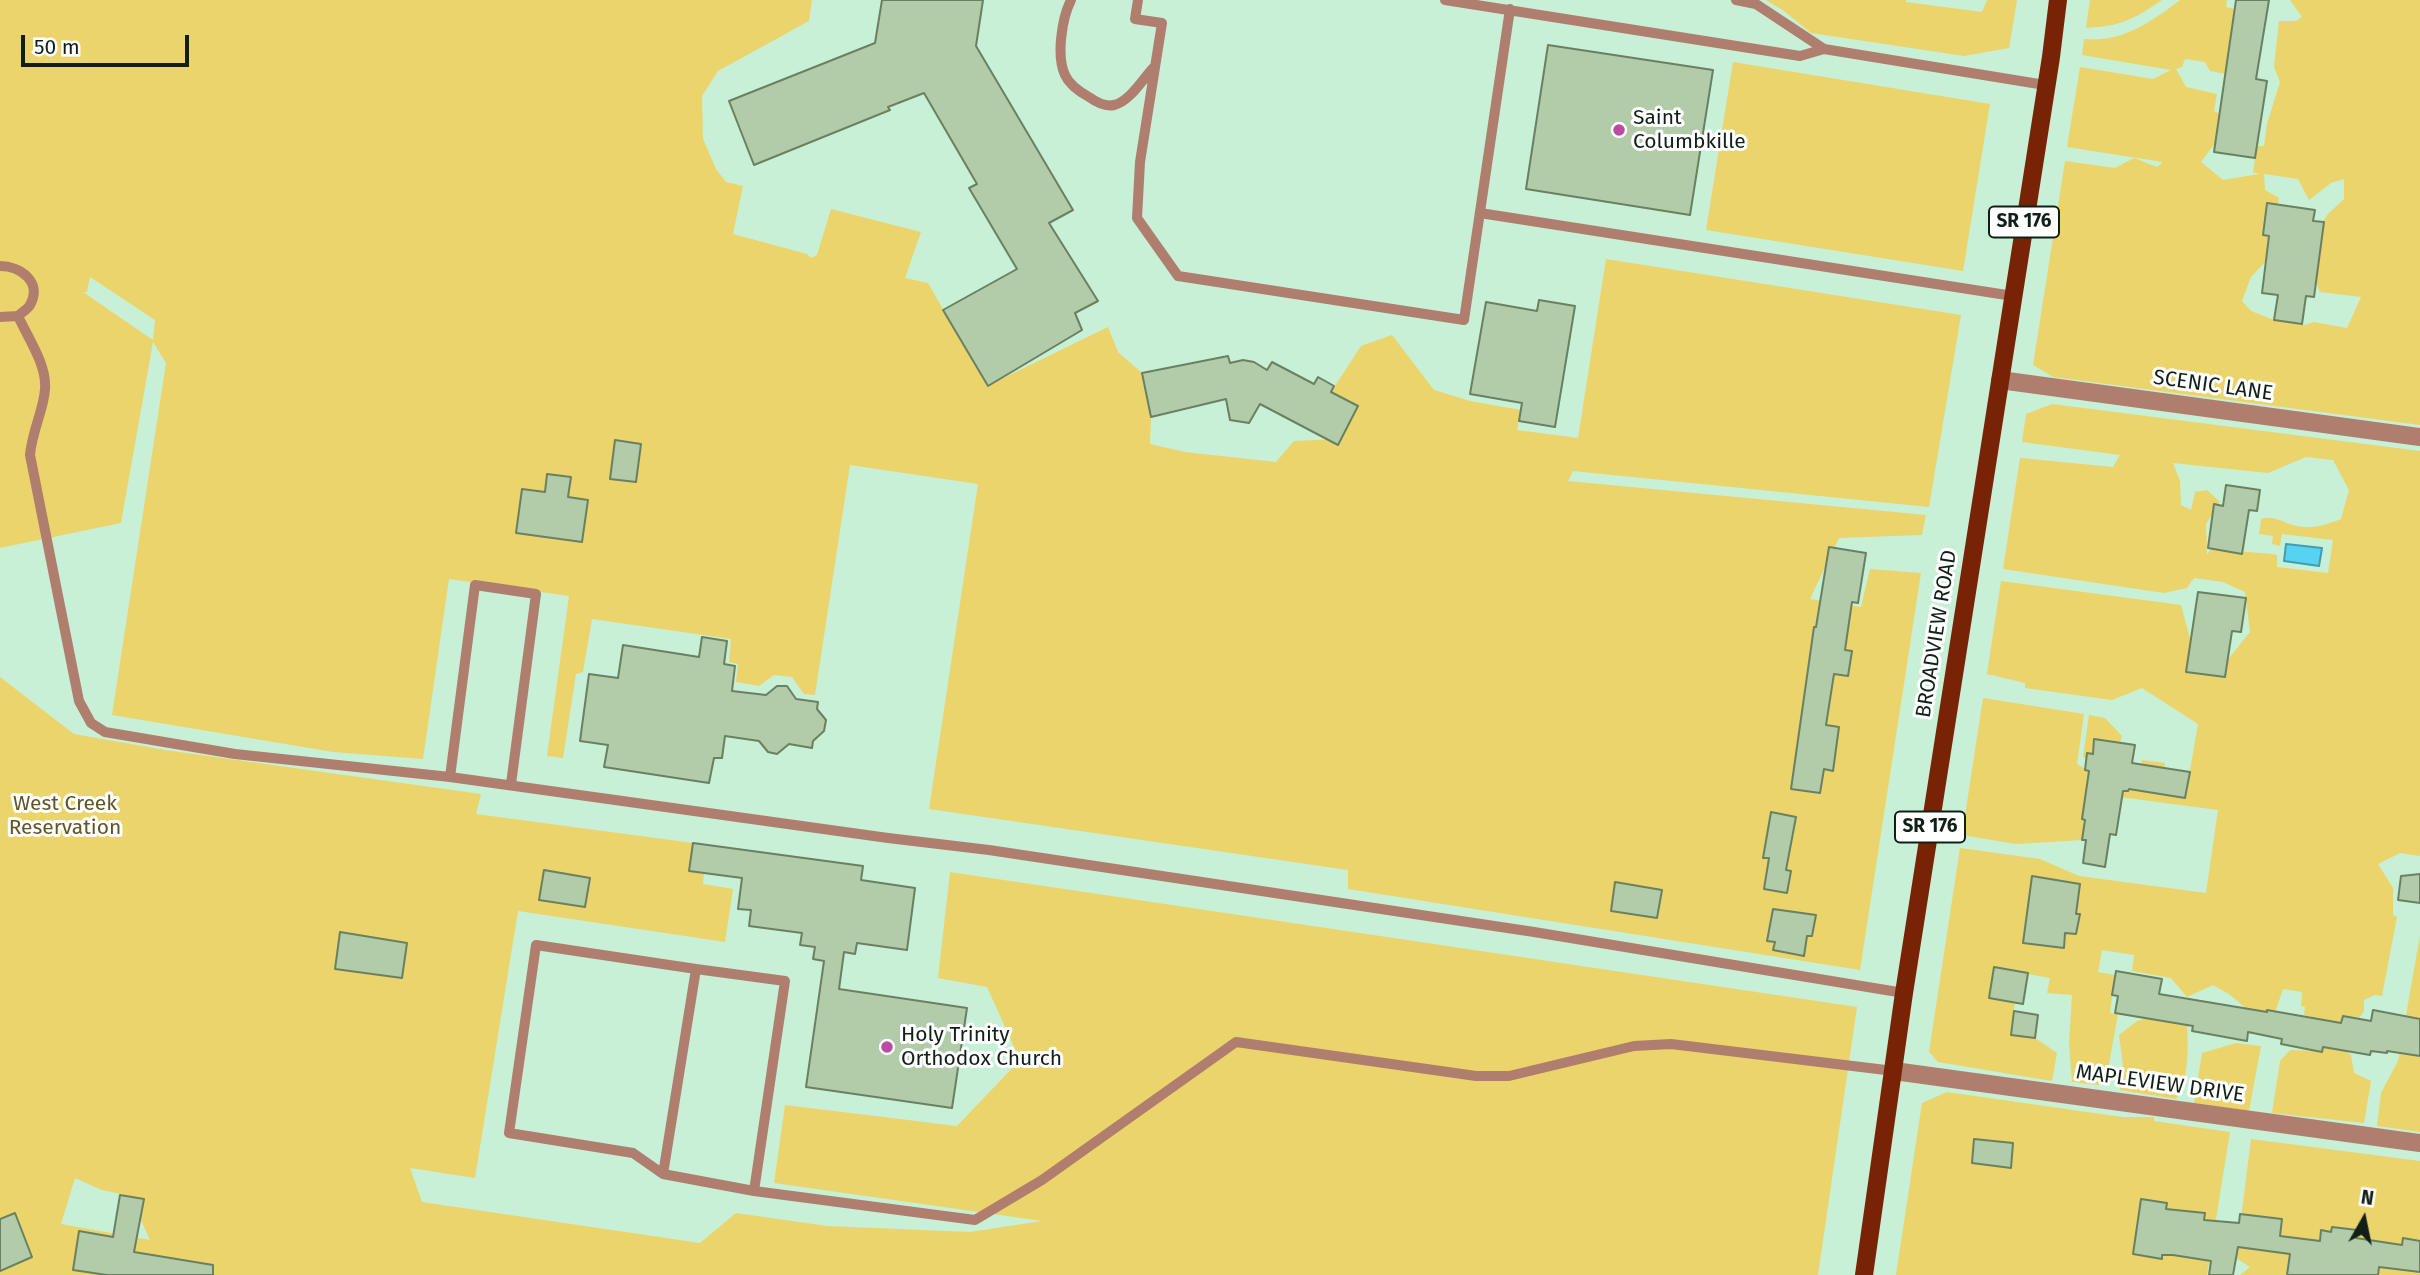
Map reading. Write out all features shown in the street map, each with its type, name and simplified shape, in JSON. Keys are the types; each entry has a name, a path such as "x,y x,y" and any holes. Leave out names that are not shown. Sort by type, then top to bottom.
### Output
{"main road":[{"name":"BROADVIEW ROAD","path":"1864,1275 2058,0"}],"street":[{"name":"SCENIC LANE","path":"2000,380 2420,436"},
{"name":"MAPLEVIEW DRIVE","path":"1894,1071 2420,1143"}],"lane":[{"path":"1071,0 1061,29 1062,60 1065,75 1079,91 1098,103 1116,105 1123,101 1154,67"},
{"path":"1138,0 1135,19 1162,23 1140,162 1137,218 1178,276 1464,320 1510,9"},
{"path":"1445,0 1800,56 1824,49"},
{"path":"1736,0 1756,4 1824,49 2045,85"},
{"path":"1480,213 2013,296"},
{"path":"0,266 13,266 27,274 34,290 30,306 18,316 0,317"},
{"path":"18,316 40,365 45,389 31,438 30,455 79,701 91,723 106,732 235,754 450,776 989,850 1534,932 1905,993"},
{"path":"450,776 475,585 536,594 511,784"},
{"path":"754,1191 785,981 536,944 509,1133 634,1153 663,1174 754,1191 975,1220 1041,1180 1236,1042 1476,1076 1509,1076 1633,1046 1671,1044 1894,1071"},
{"path":"663,1174 696,969"}],"green space":[{"path":"0,0 812,0 809,21 718,71 702,96 703,139 716,169 726,182 743,186 733,234 807,254 811,258 817,255 831,209 921,232 905,278 928,283 987,386 1108,327 1118,352 1142,373 1151,417 1150,444 1185,452 1276,462 1294,441 1341,439 1358,406 1331,392 1361,346 1392,335 1434,390 1470,401 1521,410 1517,430 1578,438 1606,259 1961,315 1929,507 1573,471 1568,481 1926,515 1922,535 1839,538 1810,599 1861,607 1870,569 1921,573 1860,970 1348,889 1348,870 929,809 978,484 850,465 815,695 804,694 792,677 774,675 759,686 736,682 738,664 729,662 731,639 592,619 583,672 576,674 563,758 547,756 569,596 449,579 423,759 333,752 112,715 166,363 153,342 121,523 0,548","holes":["90,277 155,320 153,340 83,292 87,292"]},
{"path":"1766,0 1906,0 1982,12 1987,0 2017,0 2009,48 1964,56 1811,33"},
{"path":"2090,0 2162,0 2126,21 2086,28"},
{"path":"2180,0 2227,0 2226,7 2234,9 2226,74 2210,71 2205,62 2185,59 2182,67 2176,69 2186,87 2217,94 2214,111 2223,115 2221,135 2201,162 2223,180 2259,174 2253,172 2257,146 2264,146 2267,124 2280,82 2274,67 2279,21 2296,21 2302,17 2290,0 2420,0 2420,425 2053,377 2033,365 2065,161 2115,168 2134,158 2157,167 2163,162 2067,147 2080,67 2153,79 2171,70 2082,55 2084,39 2111,38 2123,34 2147,23","holes":["2264,174 2298,179 2309,200 2331,183 2344,179 2344,199 2328,214 2303,252 2320,292 2361,297 2347,328 2314,322 2304,325 2274,320 2251,311 2242,301 2251,277 2272,255 2279,198 2265,190"]},
{"path":"1733,62 1990,104 1963,271 1706,230"},
{"path":"2052,404 2420,451 2420,856 2400,853 2378,864 2393,888 2393,915 2397,917 2382,996 2375,995 2364,1000 2364,1011 2359,1018 2342,1016 2338,1046 2351,1055 2354,1073 2371,1081 2364,1123 2272,1113 2280,1061 2290,1050 2322,1051 2328,1021 2304,1015 2305,1007 2301,1006 2302,992 2283,989 2274,1015 2255,1016 2229,994 2213,985 2187,997 2171,978 2132,971 2134,955 2102,950 2098,972 2115,975 2110,1013 2118,1014 2106,1081 2098,1085 2072,1082 2069,1043 2072,995 2047,993 2050,978 1994,968 1989,997 2015,1002 2011,1035 2035,1038 2057,1053 2052,1081 1938,1062 1929,1052 1960,848 2040,859 2079,876 2206,893 2218,810 2120,797 2119,803 2085,801 2082,840 2016,844 1962,835 1983,698 2084,714 2077,764 2089,771 2088,786 2128,791 2131,776 2140,776 2142,760 2165,763 2161,794 2185,799 2198,724 2142,688 2112,700 2025,688 2025,683 1987,674 2001,581 2181,605 2194,653 2217,673 2250,632 2245,592 2223,582 2194,578 2187,588 2164,593 2003,569 2020,458 2113,467 2120,455 2022,442 2026,414","holes":["2306,457 2333,460 2349,490 2341,519 2308,527 2266,518 2261,519 2259,534 2273,536 2272,544 2280,546 2282,534 2333,540 2328,573 2277,567 2277,555 2272,554 2211,549 2207,555 2206,524 2220,502 2207,490 2195,492 2191,510 2181,505 2180,481 2173,463 2268,473"]},
{"name":"West Creek Reservation","path":"0,677 74,734 165,750 481,794 476,814 693,843 690,871 704,873 703,884 733,889 725,942 518,911 475,1178 410,1168 422,1202 700,1243 736,1213 827,1226 970,1232 1042,1221 774,1183 785,1105 957,1126 1020,1060 987,987 938,978 950,872 1857,1007 1818,1275 0,1275","holes":["75,1178 102,1190 130,1196 150,1240 61,1224"]},
{"path":"2089,715 2105,718 2122,736 2120,743 2095,739 2093,754 2087,753 2086,758 2083,757"},
{"path":"2420,935 2420,1132 2377,1126 2381,1093 2398,1061"},
{"path":"2160,1015 2187,1018 2186,1072 2181,1092 2176,1099 2120,1090 2123,1065 2119,1035 2137,1021"},
{"path":"2236,1043 2261,1046 2249,1111 2194,1103 2202,1053"},
{"path":"1947,1092 2122,1117 2154,1117 2154,1121 2230,1132 2207,1275 1896,1275 1922,1103"},
{"path":"2251,1139 2420,1161 2420,1275 2240,1275 2250,1267 2236,1258"}],"water":[{"path":"2286,544 2322,548 2319,566 2284,561"}],"building":[{"path":"882,0 983,0 976,46 1073,210 1049,223 1098,301 1075,313 1082,330 988,386 943,310 1017,269 969,188 977,184 924,93 888,107 890,110 754,165 729,101 875,43"},
{"path":"2236,0 2269,0 2256,79 2267,81 2255,158 2214,152"},
{"name":"Saint Columbkille","path":"1548,45 1713,70 1690,215 1526,189"},
{"path":"2267,203 2315,210 2313,221 2324,222 2314,297 2306,296 2302,324 2274,320 2278,295 2262,293 2269,236 2263,235"},
{"path":"1539,300 1575,306 1555,427 1519,421 1522,403 1470,394 1486,302 1537,311"},
{"path":"1228,356 1230,363 1243,360 1254,362 1267,370 1272,362 1314,384 1318,377 1334,386 1331,392 1358,406 1338,445 1260,404 1249,423 1230,420 1226,399 1151,417 1142,373"},
{"path":"615,440 641,444 636,482 610,479"},
{"path":"547,474 571,477 568,497 588,500 582,542 516,533 522,489 545,492"},
{"path":"2226,485 2260,490 2257,511 2249,510 2242,554 2208,548 2214,504 2223,506"},
{"path":"1829,547 1866,553 1858,603 1852,602 1845,650 1852,651 1848,676 1834,674 1826,725 1839,727 1833,771 1824,769 1820,793 1791,789 1814,627"},
{"path":"2198,592 2246,598 2241,632 2232,631 2225,677 2186,672"},
{"path":"702,637 727,641 724,664 735,666 732,691 766,695 777,686 787,686 796,699 818,702 817,709 826,720 824,731 813,741 812,748 789,744 777,754 768,752 759,741 725,736 722,758 714,758 709,783 604,767 608,745 580,741 589,674 618,678 623,645 699,657"},
{"path":"2094,739 2135,745 2132,763 2190,772 2185,798 2129,789 2123,791 2116,835 2110,834 2105,867 2083,863 2086,840 2082,840 2085,820 2082,819 2089,771 2085,770 2087,753 2093,754"},
{"path":"1771,812 1796,817 1786,870 1791,871 1787,893 1764,889 1769,858 1763,858"},
{"path":"693,843 863,866 861,880 915,888 907,950 857,943 855,954 844,952 839,989 967,1008 952,1108 806,1087 824,961 813,959 815,947 800,945 802,933 749,926 751,910 738,909 742,878 689,871"},
{"path":"544,870 590,878 585,907 539,900"},
{"path":"2420,874 2420,903 2398,900 2401,876"},
{"path":"2032,876 2080,884 2076,914 2080,914 2076,934 2065,933 2064,948 2023,943"},
{"path":"1615,882 1662,890 1657,918 1611,911"},
{"path":"1773,909 1816,915 1812,936 1807,936 1804,956 1773,950 1775,942 1767,941"},
{"path":"340,932 407,943 402,978 335,969"},
{"path":"1994,967 2028,973 2023,1004 1989,998"},
{"path":"2116,971 2162,979 2159,994 2267,1012 2341,1023 2343,1016 2371,1021 2373,1010 2420,1019 2420,1056 2387,1051 2371,1051 2370,1055 2323,1047 2322,1052 2281,1044 2282,1039 2248,1032 2247,1041 2192,1031 2193,1026 2115,1013 2118,996 2112,995"},
{"path":"2014,1011 2038,1015 2035,1038 2011,1035"},
{"path":"1974,1139 2013,1143 2011,1168 1972,1163"},
{"path":"120,1195 144,1199 134,1252 213,1265 213,1275 107,1275 73,1270 79,1231 113,1237"},
{"path":"2141,1199 2167,1203 2166,1209 2205,1213 2204,1220 2239,1223 2240,1214 2282,1219 2280,1236 2320,1241 2321,1230 2331,1232 2332,1227 2357,1230 2356,1238 2402,1245 2403,1238 2420,1241 2420,1272 2379,1267 2378,1275 2287,1275 2290,1254 2238,1247 2233,1275 2209,1275 2211,1261 2173,1255 2162,1255 2162,1259 2133,1254"},
{"path":"15,1213 32,1257 0,1271 0,1219"}],"place":[{"name":"Saint Columbkille","path":"1619,130"},
{"name":"Holy Trinity Orthodox Church","path":"887,1047"}]}
